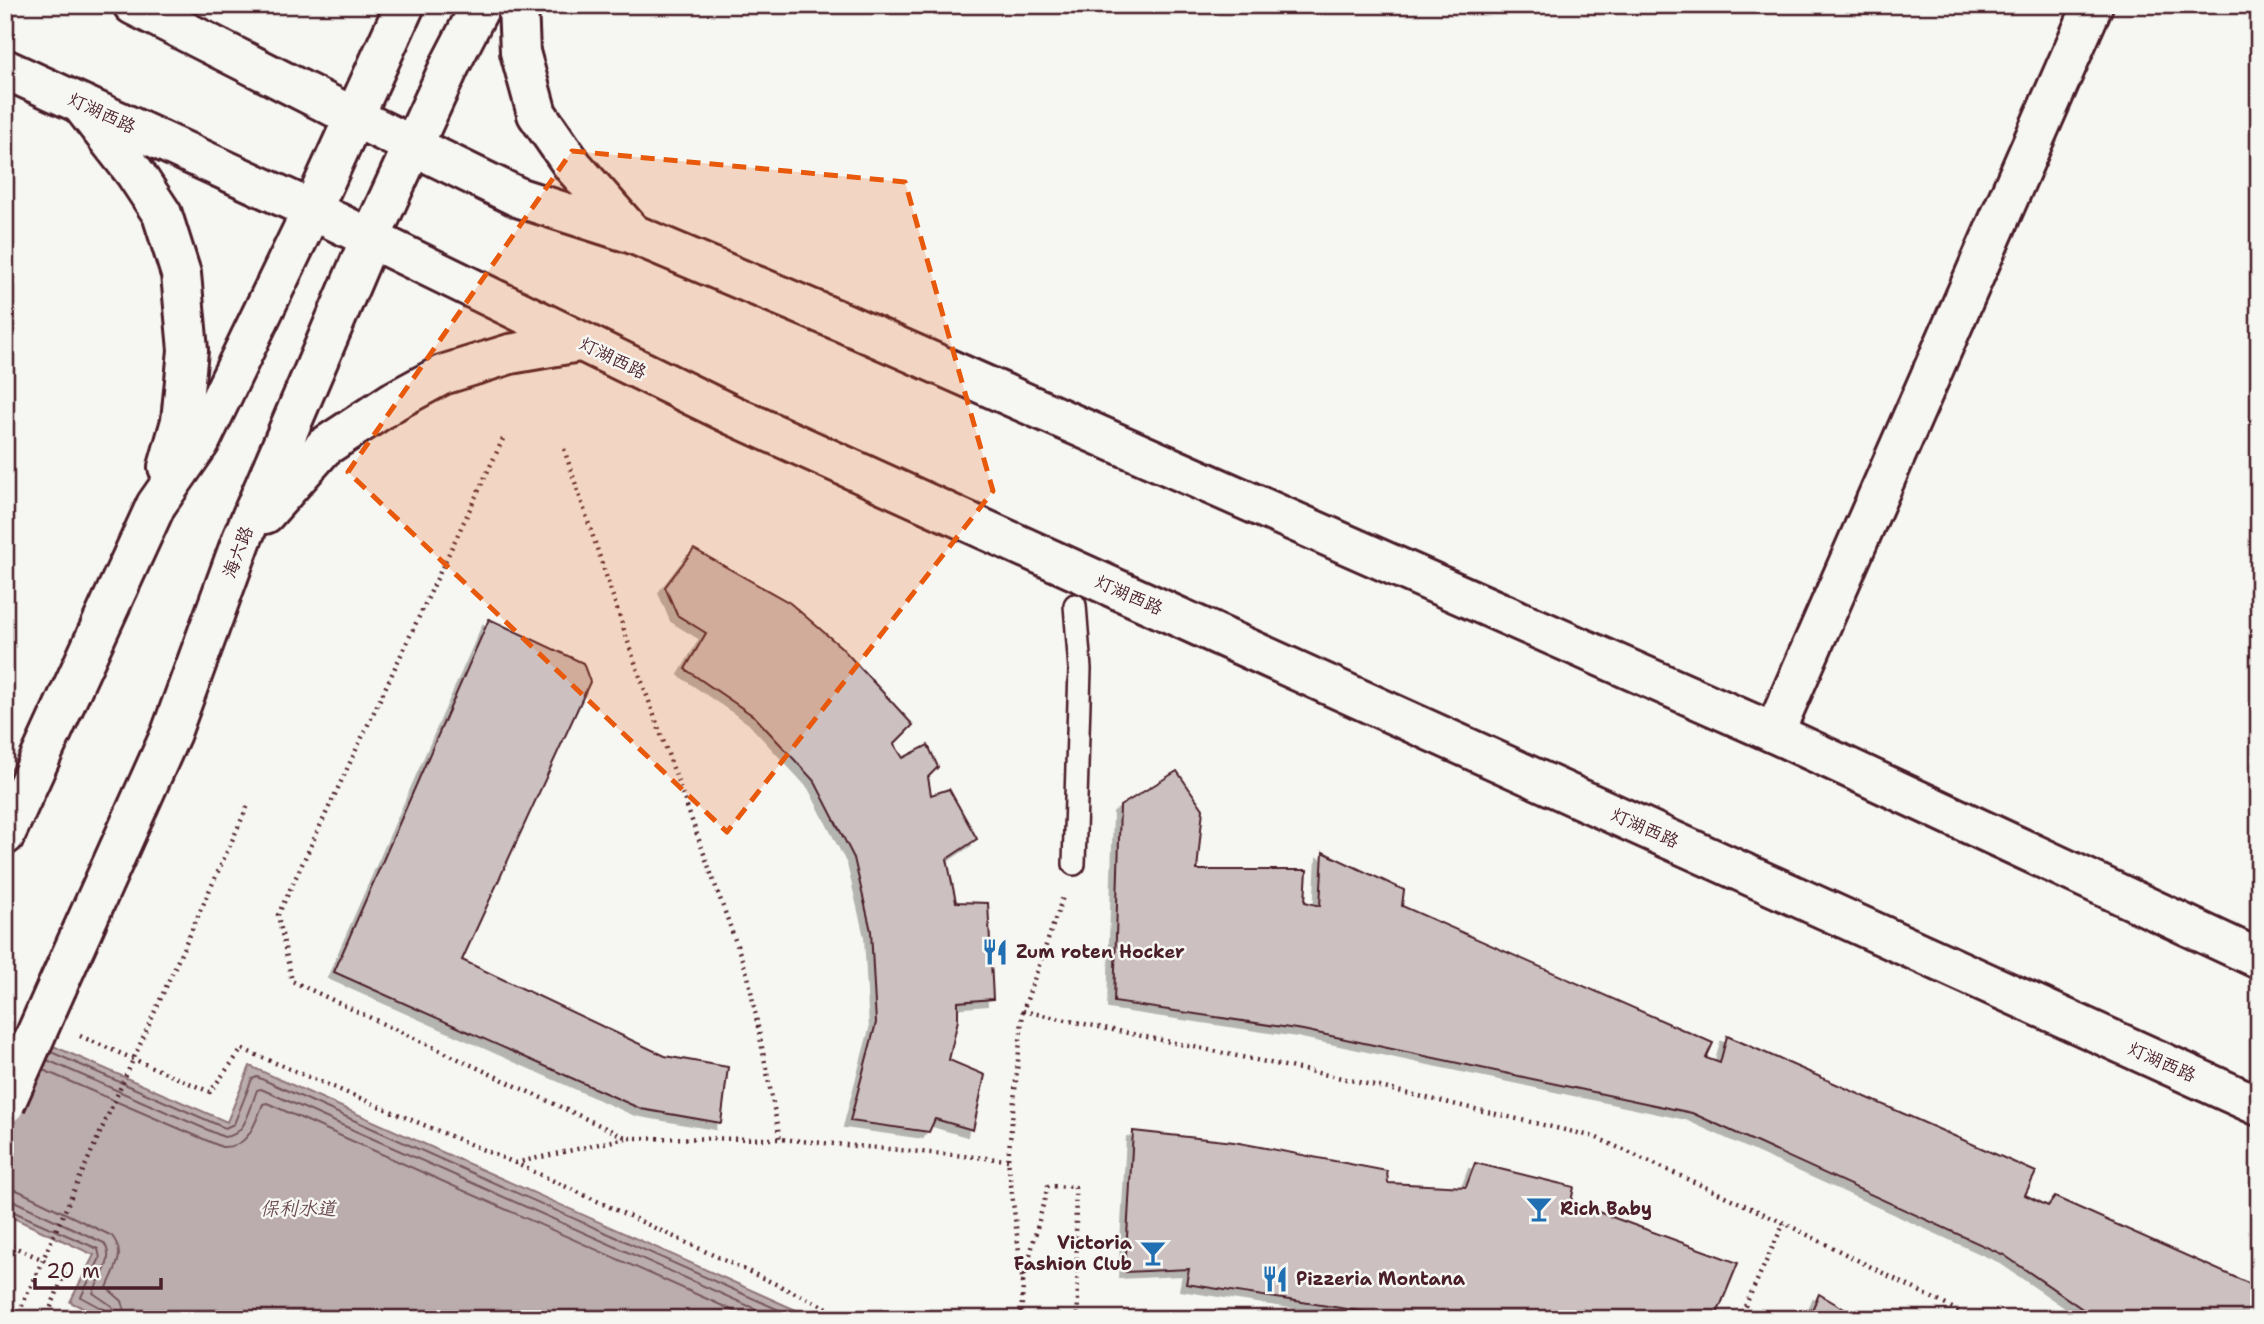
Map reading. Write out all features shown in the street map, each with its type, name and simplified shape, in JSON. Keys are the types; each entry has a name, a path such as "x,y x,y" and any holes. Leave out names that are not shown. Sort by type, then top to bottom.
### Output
{"main road":[{"path":"132,5 520,198 633,233 842,322 1774,733 2259,959"},
{"path":"156,505 200,442 312,210 405,5"},
{"name":"海六路","path":"5,1104 172,733 242,539 370,239 412,145 481,5"},
{"path":"519,5 520,52 537,114 573,166 633,233"},
{"path":"1774,733 2093,5"},
{"name":"灯湖西路","path":"5,69 474,287 579,342 745,421 2259,1106"},
{"path":"5,835 156,505 181,421 188,350 181,274 162,214 135,173 80,103"},
{"path":"242,539 324,447 394,401 442,375 510,354 579,342"}],"lane":[{"path":"1074,864 1080,670 1075,604"}],"path":[{"path":"503,439 278,915 292,981 627,1138"},
{"path":"564,449 633,657 748,976 780,1139"},
{"path":"16,1319 249,803"},
{"path":"1021,1319 1023,1285 1008,1160 1023,1012 1074,864"},
{"path":"1023,1012 1337,1077 1595,1137 1784,1223 1974,1319"},
{"path":"69,1031 210,1092 243,1049 515,1163 851,1319"},
{"path":"515,1163 627,1138 780,1139 1008,1160"},
{"path":"1023,1285 1048,1186 1075,1186 1077,1319"},
{"path":"1739,1319 1784,1223"},
{"path":"5,1243 66,1270 46,1319"}],"highlighted area":[{"path":"572,151 905,182 993,491 727,832 348,472"}],"water":[{"name":"保利水道","path":"5,1025 227,1122 250,1066 816,1319 107,1319 70,1302 94,1255 5,1214"}],"building":[{"path":"694,549 790,603 841,647 913,725 894,744 903,758 928,745 938,767 928,777 931,795 949,789 977,839 947,859 956,902 988,903 993,999 958,1002 958,1020 949,1060 985,1075 973,1130 935,1119 929,1132 850,1121 876,1023 871,931 854,858 815,782 755,717 685,669 706,633 677,615 665,587"},
{"path":"489,619 583,663 590,682 462,960 665,1056 728,1067 721,1123 641,1109 334,972"},
{"path":"1177,771 1203,809 1197,870 1307,870 1305,902 1320,906 1323,852 1404,890 1402,906 1713,1043 1706,1058 1720,1063 1727,1036 2036,1172 2025,1195 2048,1206 2055,1197 2259,1288 2259,1319 2097,1319 2004,1255 1692,1113 1303,1030 1114,1002 1120,806"},
{"path":"1133,1131 1234,1142 1387,1171 1388,1183 1466,1187 1475,1163 1574,1187 1571,1202 1738,1263 1715,1319 1411,1319 1186,1284 1189,1269 1125,1272"},
{"path":"1819,1294 1861,1319 1808,1319"}],"place":[{"name":"Zum roten Hocker","path":"995,952"},
{"name":"Rich Baby","path":"1539,1209"},
{"name":"Victoria Fashion Club","path":"1153,1253"},
{"name":"Pizzeria Montana","path":"1275,1279"}]}
